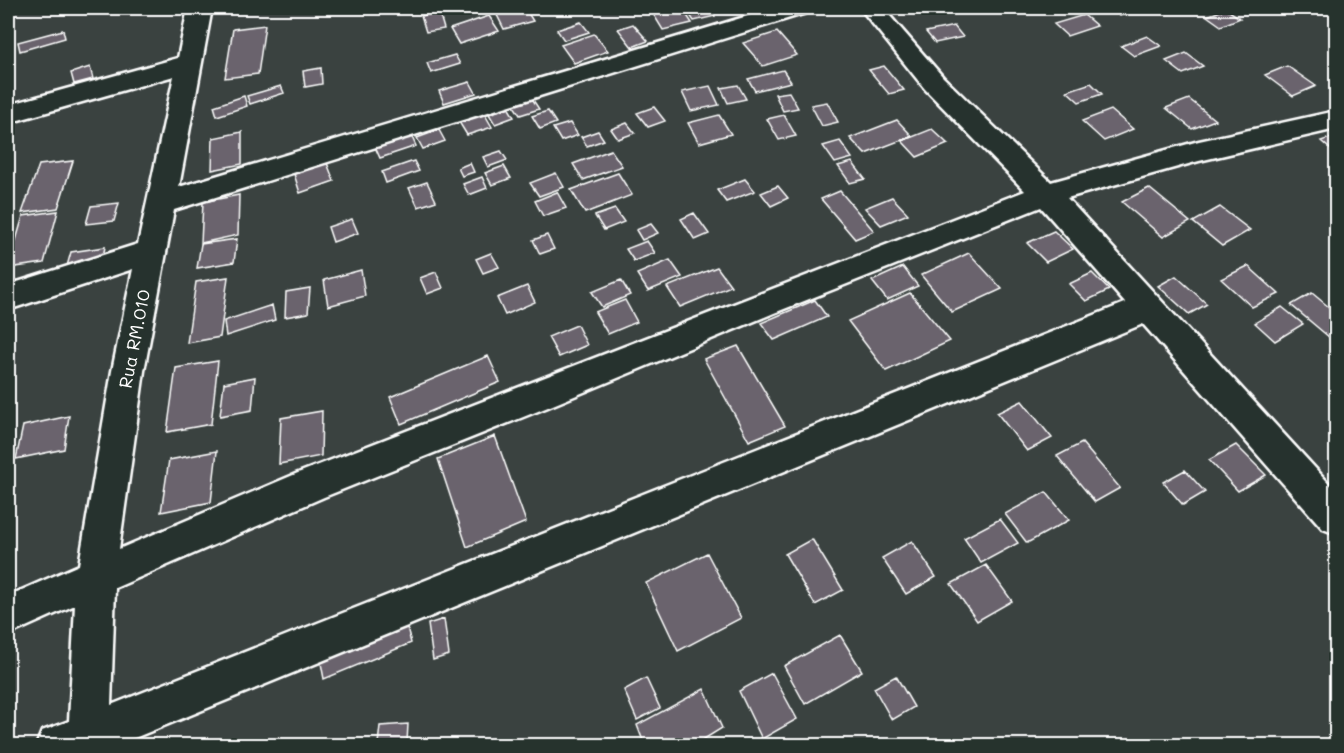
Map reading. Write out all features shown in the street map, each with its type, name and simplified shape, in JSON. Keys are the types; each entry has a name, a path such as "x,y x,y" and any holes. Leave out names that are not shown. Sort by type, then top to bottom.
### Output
{"street":[{"name":"Rua RM.010","path":"78,742 96,577 128,371 200,8"},
{"path":"161,203 798,8"},
{"path":"871,8 934,83 1046,194 1336,516"},
{"path":"8,114 189,63"},
{"path":"8,615 311,485 536,397 763,304 1046,194 1199,151 1336,120"},
{"path":"8,297 152,251"},
{"path":"78,742 1150,307"}],"building":[{"path":"525,8 533,21 504,29 496,13"},
{"path":"682,8 692,23 663,30 652,12"},
{"path":"685,8 710,8 715,16 694,21"},
{"path":"1109,8 1129,8 1134,11 1120,16"},
{"path":"1226,9 1240,18 1221,26 1207,16"},
{"path":"439,12 444,29 426,32 421,16"},
{"path":"1084,15 1097,26 1067,36 1054,24"},
{"path":"489,16 499,31 459,44 450,29"},
{"path":"581,22 589,32 564,40 557,30"},
{"path":"633,24 648,41 632,47 618,29"},
{"path":"265,25 258,74 225,78 233,29"},
{"path":"954,26 963,37 935,43 926,32"},
{"path":"63,30 65,38 20,51 18,42"},
{"path":"777,32 797,55 763,66 743,43"},
{"path":"594,34 608,51 574,63 561,45"},
{"path":"1147,36 1161,46 1134,56 1121,46"},
{"path":"1186,53 1203,66 1183,74 1166,61"},
{"path":"455,55 460,64 431,73 427,63"},
{"path":"884,66 904,90 889,94 869,70"},
{"path":"1287,66 1316,86 1293,96 1265,75"},
{"path":"90,67 93,79 74,84 71,73"},
{"path":"321,68 322,84 305,87 303,71"},
{"path":"783,70 791,82 755,91 748,79"},
{"path":"470,82 476,93 444,103 439,91"},
{"path":"1091,83 1102,94 1079,102 1067,91"},
{"path":"738,85 746,99 728,103 721,88"},
{"path":"281,86 284,93 250,104 247,96"},
{"path":"710,86 719,105 691,111 682,92"},
{"path":"789,92 798,108 783,111 775,94"},
{"path":"244,96 247,106 217,116 214,106"},
{"path":"531,97 539,109 520,115 512,103"},
{"path":"1189,99 1215,120 1192,129 1166,108"},
{"path":"827,102 838,122 822,126 811,105"},
{"path":"508,107 514,117 495,124 489,114"},
{"path":"654,107 665,121 648,127 637,113"},
{"path":"1111,110 1133,129 1104,141 1082,121"},
{"path":"548,111 556,123 540,129 532,116"},
{"path":"484,113 492,127 467,135 459,122"},
{"path":"719,115 731,134 699,143 688,123"},
{"path":"784,115 796,136 779,140 767,119"},
{"path":"897,120 912,136 865,154 850,138"},
{"path":"570,123 578,135 561,141 553,128"},
{"path":"627,123 635,133 618,139 611,129"},
{"path":"932,129 948,144 917,157 902,141"},
{"path":"439,130 445,141 423,149 417,138"},
{"path":"598,131 604,140 587,146 581,137"},
{"path":"242,132 242,164 212,170 213,138"},
{"path":"411,135 416,146 380,158 375,147"},
{"path":"1336,136 1336,154 1321,141"},
{"path":"840,141 852,158 835,163 823,146"},
{"path":"611,150 622,166 583,180 573,164"},
{"path":"501,151 507,160 488,167 483,157"},
{"path":"73,161 58,208 22,213 39,165"},
{"path":"414,161 419,171 386,183 382,172"},
{"path":"852,162 865,179 850,183 838,166"},
{"path":"327,163 334,181 300,193 294,174"},
{"path":"470,163 474,172 462,176 458,168"},
{"path":"504,166 511,178 492,185 485,173"},
{"path":"556,173 564,187 539,196 530,183"},
{"path":"618,173 632,195 585,213 571,190"},
{"path":"482,177 487,188 469,195 463,184"},
{"path":"745,179 755,191 726,202 717,190"},
{"path":"427,182 436,201 418,207 409,188"},
{"path":"778,186 788,198 771,206 761,193"},
{"path":"1149,188 1190,222 1163,237 1122,202"},
{"path":"840,191 874,231 855,239 821,199"},
{"path":"557,192 566,208 543,216 535,201"},
{"path":"239,195 238,235 201,243 203,202"},
{"path":"892,197 908,214 881,225 865,208"},
{"path":"119,203 114,221 86,224 91,206"},
{"path":"1220,207 1250,230 1222,246 1193,222"},
{"path":"615,209 624,222 604,230 595,216"},
{"path":"58,211 44,263 8,268 23,216"},
{"path":"694,213 709,234 695,240 681,219"},
{"path":"352,219 358,233 333,242 328,227"},
{"path":"651,224 658,233 642,240 636,230"},
{"path":"1054,231 1073,249 1046,262 1027,243"},
{"path":"547,235 554,249 540,254 533,240"},
{"path":"237,239 234,262 197,268 201,244"},
{"path":"647,241 655,253 634,261 626,249"},
{"path":"105,247 102,261 67,266 71,252"},
{"path":"491,253 499,267 483,273 476,259"},
{"path":"969,253 1002,289 952,312 921,275"},
{"path":"670,260 682,277 648,291 637,274"},
{"path":"1248,266 1279,294 1252,307 1221,279"},
{"path":"717,267 731,286 680,307 667,287"},
{"path":"903,267 918,286 887,300 872,281"},
{"path":"361,270 365,296 328,306 324,280"},
{"path":"436,272 443,288 427,294 420,278"},
{"path":"1092,273 1109,290 1086,301 1069,284"},
{"path":"1176,276 1207,304 1189,314 1158,286"},
{"path":"228,277 220,337 187,343 196,282"},
{"path":"621,280 630,295 602,307 592,292"},
{"path":"527,286 535,302 505,315 497,298"},
{"path":"310,288 308,313 285,317 286,292"},
{"path":"910,293 950,341 886,371 848,321"},
{"path":"1312,293 1336,313 1336,343 1291,305"},
{"path":"625,300 637,322 608,334 595,312"},
{"path":"815,300 827,317 774,340 761,323"},
{"path":"272,305 275,320 226,336 224,321"},
{"path":"1282,307 1303,324 1275,341 1255,323"},
{"path":"577,325 587,345 559,357 548,337"},
{"path":"738,346 785,426 749,441 704,359"},
{"path":"488,356 500,382 401,424 390,397"},
{"path":"218,361 211,424 167,432 176,368"},
{"path":"255,377 252,410 220,416 224,383"},
{"path":"1022,401 1052,438 1027,451 997,413"},
{"path":"322,411 321,456 279,464 281,418"},
{"path":"69,416 64,449 16,459 23,426"},
{"path":"495,436 526,522 467,547 438,459"},
{"path":"1082,443 1120,488 1095,502 1057,456"},
{"path":"1236,445 1266,475 1238,491 1209,460"},
{"path":"217,451 211,502 161,512 169,460"},
{"path":"1185,470 1205,492 1183,505 1163,482"},
{"path":"1046,492 1069,520 1027,543 1005,514"},
{"path":"1000,519 1018,543 981,563 964,538"},
{"path":"812,539 843,590 815,605 785,554"},
{"path":"912,541 936,577 906,594 882,558"},
{"path":"707,553 741,618 678,651 646,583"},
{"path":"986,565 1012,601 977,621 951,584"},
{"path":"444,619 449,655 433,660 428,624"},
{"path":"406,623 411,643 324,679 320,658"},
{"path":"840,635 862,671 805,704 784,666"},
{"path":"772,673 797,719 762,739 739,691"},
{"path":"896,676 914,707 892,720 874,688"},
{"path":"646,678 660,708 637,720 624,690"},
{"path":"704,689 722,728 693,746 645,746 637,725"},
{"path":"408,724 407,742 378,744 380,726"}]}
